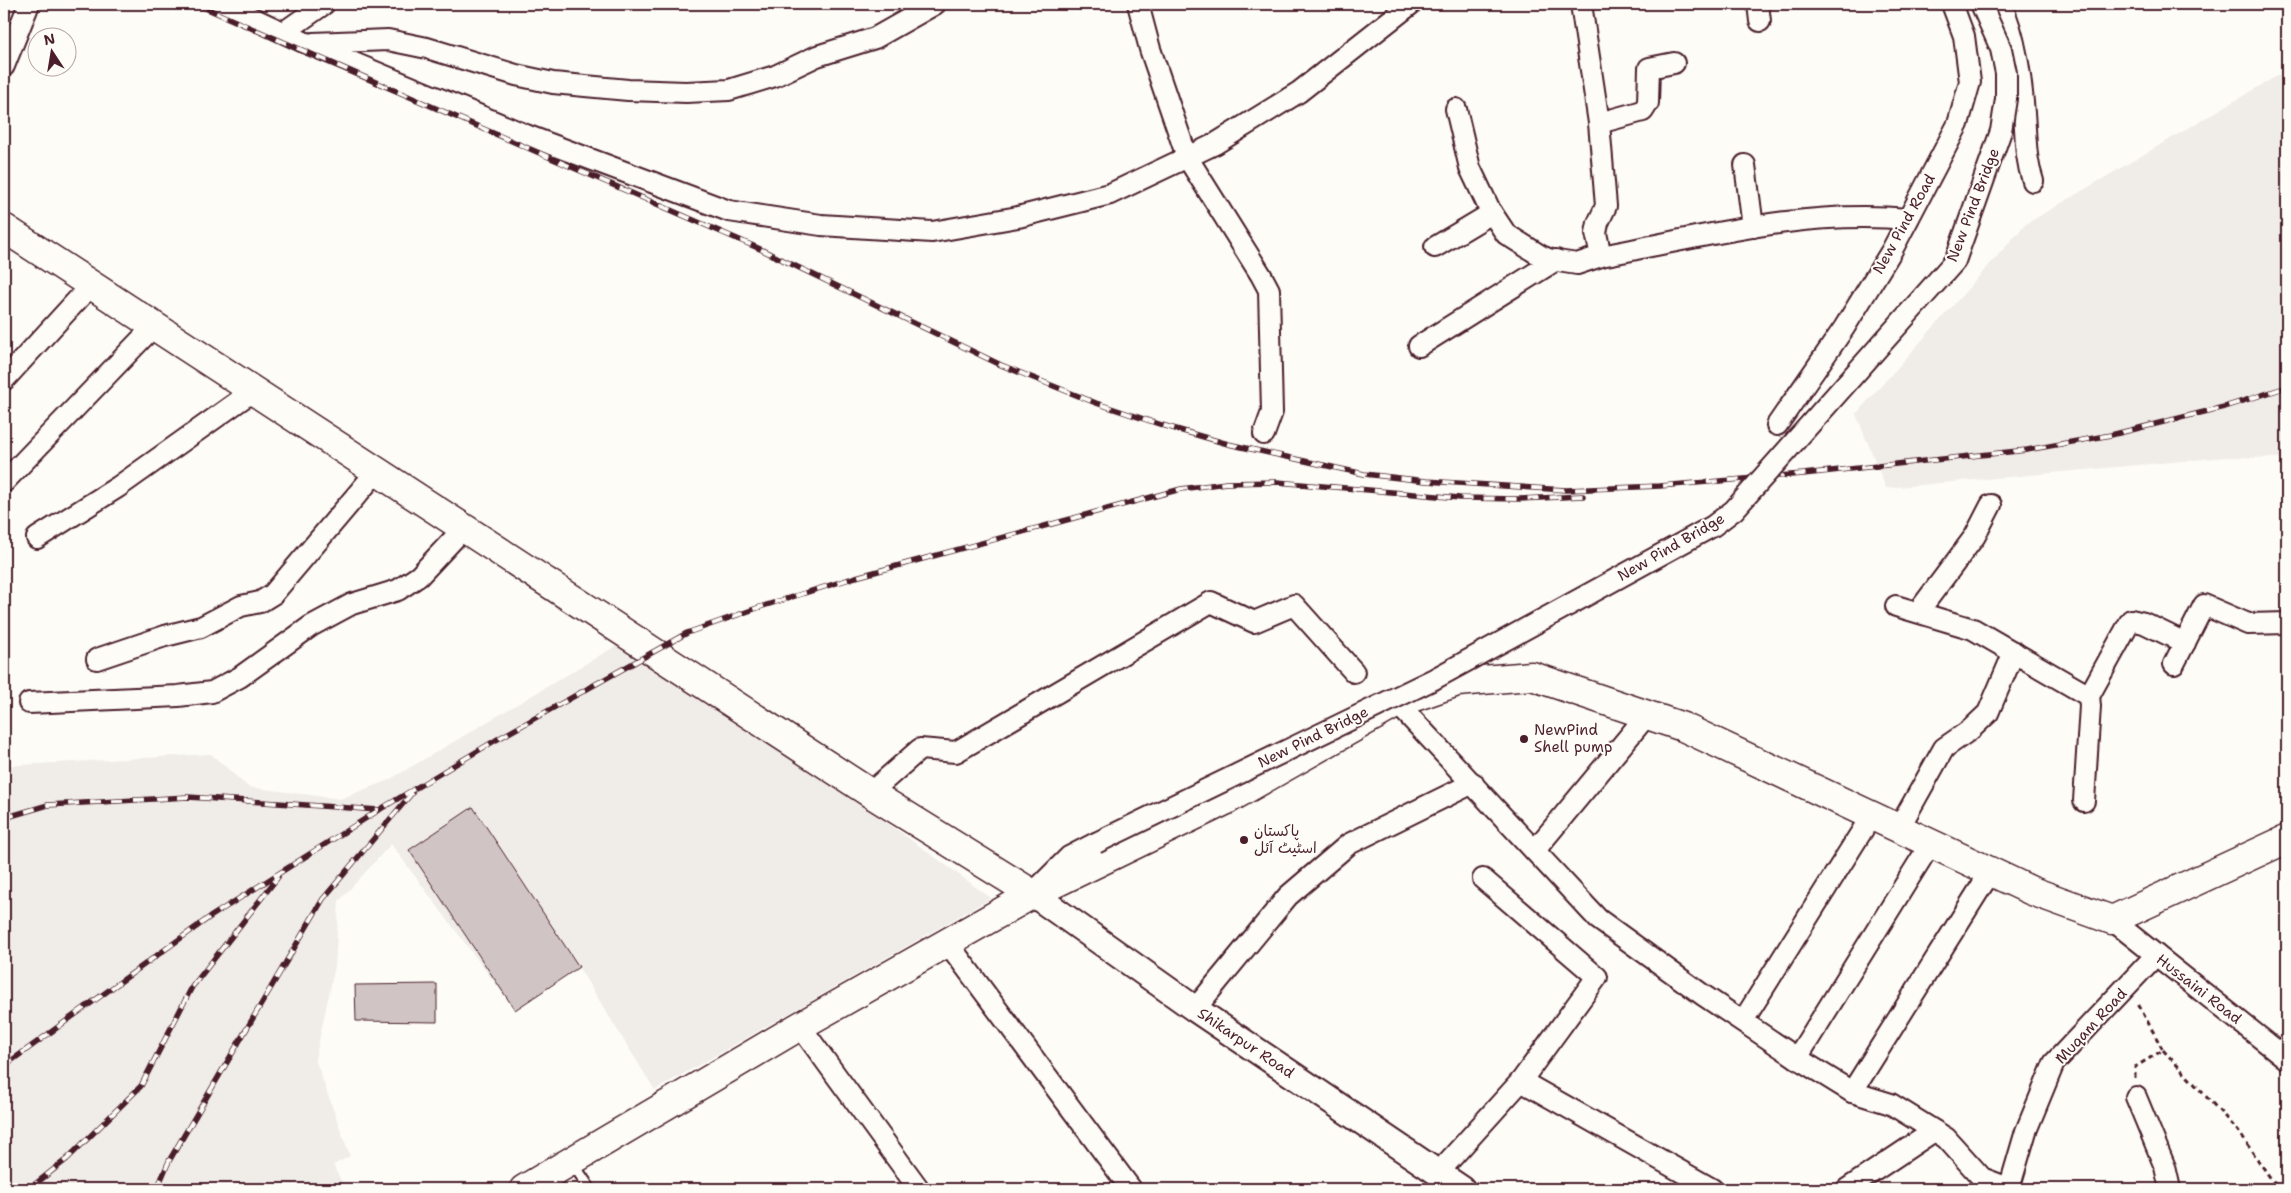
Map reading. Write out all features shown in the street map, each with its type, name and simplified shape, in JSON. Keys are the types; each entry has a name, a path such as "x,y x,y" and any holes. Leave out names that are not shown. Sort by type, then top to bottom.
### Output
{"main road":[{"path":"4,228 870,793 1033,894"},
{"path":"524,1189 800,1026 1033,894 1225,801 1397,704 1457,682 1532,676 1683,727 2032,890 2112,920 2287,839"}],"street":[{"path":"4,66 29,4"},
{"path":"222,4 306,43 526,135 729,211 821,225 932,232 1018,217 1110,194 1215,144 1298,92 1411,4"},
{"path":"284,32 324,4"},
{"path":"306,43 388,40 427,48 516,75 552,83 628,90 686,92 729,90 775,76 817,56 875,38 935,4"},
{"path":"1138,4 1150,49 1187,157 1261,274 1269,290 1272,412 1264,434"},
{"path":"1581,4 1599,123 1606,206 1598,223 1596,233 1601,256"},
{"name":"New Pind Road","path":"1777,425 1844,328 1908,219 1958,124 1970,82 1964,36 1952,4"},
{"name":"New Pind Bridge","path":"1033,894 1069,857 1434,679 1713,526 1734,510 1955,261 2001,131 2006,99 2006,73 2002,49 1981,4"},
{"path":"2000,4 2006,15 2019,68 2025,150 2033,181"},
{"path":"1599,123 1643,111 1648,103 1649,68 1674,63"},
{"path":"1456,109 1470,168 1492,213 1506,234 1541,256 1556,260 1577,264 1601,256 1774,222 1884,217 1908,219"},
{"path":"1745,165 1753,227"},
{"path":"1435,247 1492,213"},
{"path":"1418,346 1556,260"},
{"path":"4,380 90,285"},
{"path":"4,482 154,326"},
{"path":"37,538 118,487 253,391"},
{"path":"97,659 165,636 201,627 241,606 260,602 273,594 377,472"},
{"path":"1918,612 1975,536 1991,505"},
{"path":"29,703 178,696 212,692 240,677 311,626 352,604 398,590 412,581 464,528"},
{"path":"870,793 920,749 956,752 1210,602 1254,622 1294,605 1354,672"},
{"path":"2174,664 2204,605 2248,624 2287,623"},
{"path":"1896,606 1973,629 2089,696"},
{"path":"2084,801 2089,696 2131,620 2144,623 2185,643"},
{"path":"1899,828 1944,748 1970,730 1988,713 2014,652"},
{"path":"1397,704 1473,783 1598,919 1797,1058 1852,1092 1891,1104 1946,1138 1982,1178 2010,1189"},
{"path":"1535,850 1647,715"},
{"path":"1196,1009 1288,896 1350,844 1473,783"},
{"path":"1743,1021 1872,815"},
{"path":"1797,1058 1931,843"},
{"path":"1852,1092 1991,871"},
{"path":"1438,1173 1521,1080 1597,976 1483,879"},
{"name":"Shikarpur Road","path":"1033,894 1196,1009 1462,1189"},
{"name":"Hussaini Road","path":"2112,920 2287,1059"},
{"path":"947,942 1131,1189"},
{"name":"Muqam Road","path":"2010,1189 2026,1131 2054,1063 2156,956"},
{"path":"800,1026 919,1189"},
{"path":"1521,1080 1712,1189"},
{"path":"2136,1096 2165,1167 2170,1189"},
{"path":"1847,1189 1934,1131"}],"lane":[{"path":"572,1161 590,1189"}],"path":[{"path":"2128,985 2163,1050 2238,1131 2278,1189"},
{"path":"2136,1096 2135,1067 2163,1050"}],"shaded area":[{"path":"2287,70 2287,458 2226,457 1886,488 1856,414 2026,224"},
{"path":"631,637 991,898 655,1090 579,968 515,1010 391,844 339,901 335,966 315,1059 350,1156 333,1165 345,1189 4,1189 4,766 211,754 248,787 340,799 389,780"}],"building":[{"path":"473,807 579,967 515,1010 409,850"},
{"path":"437,984 437,1022 356,1021 355,985"}],"railway":[{"path":"196,4 758,248 1001,365 1096,403 1162,425 1228,444 1364,474 1426,481 1566,490 1660,486 1803,474 2027,450 2111,435 2224,407 2287,387"},
{"path":"4,1066 210,917 379,810 496,740 687,633 760,607 856,577 1181,489 1226,483 1277,482 1460,498 1519,499 1583,496"},
{"path":"157,1189 169,1161 323,899 412,793"},
{"path":"4,818 48,805 188,797 379,810"},
{"path":"29,1189 67,1159 141,1086 192,987 278,877"}],"place":[{"name":"NewPind Shell pump","path":"1524,739"},
{"name":"پاکستان اسٹیٹ آئل","path":"1244,840"}]}
